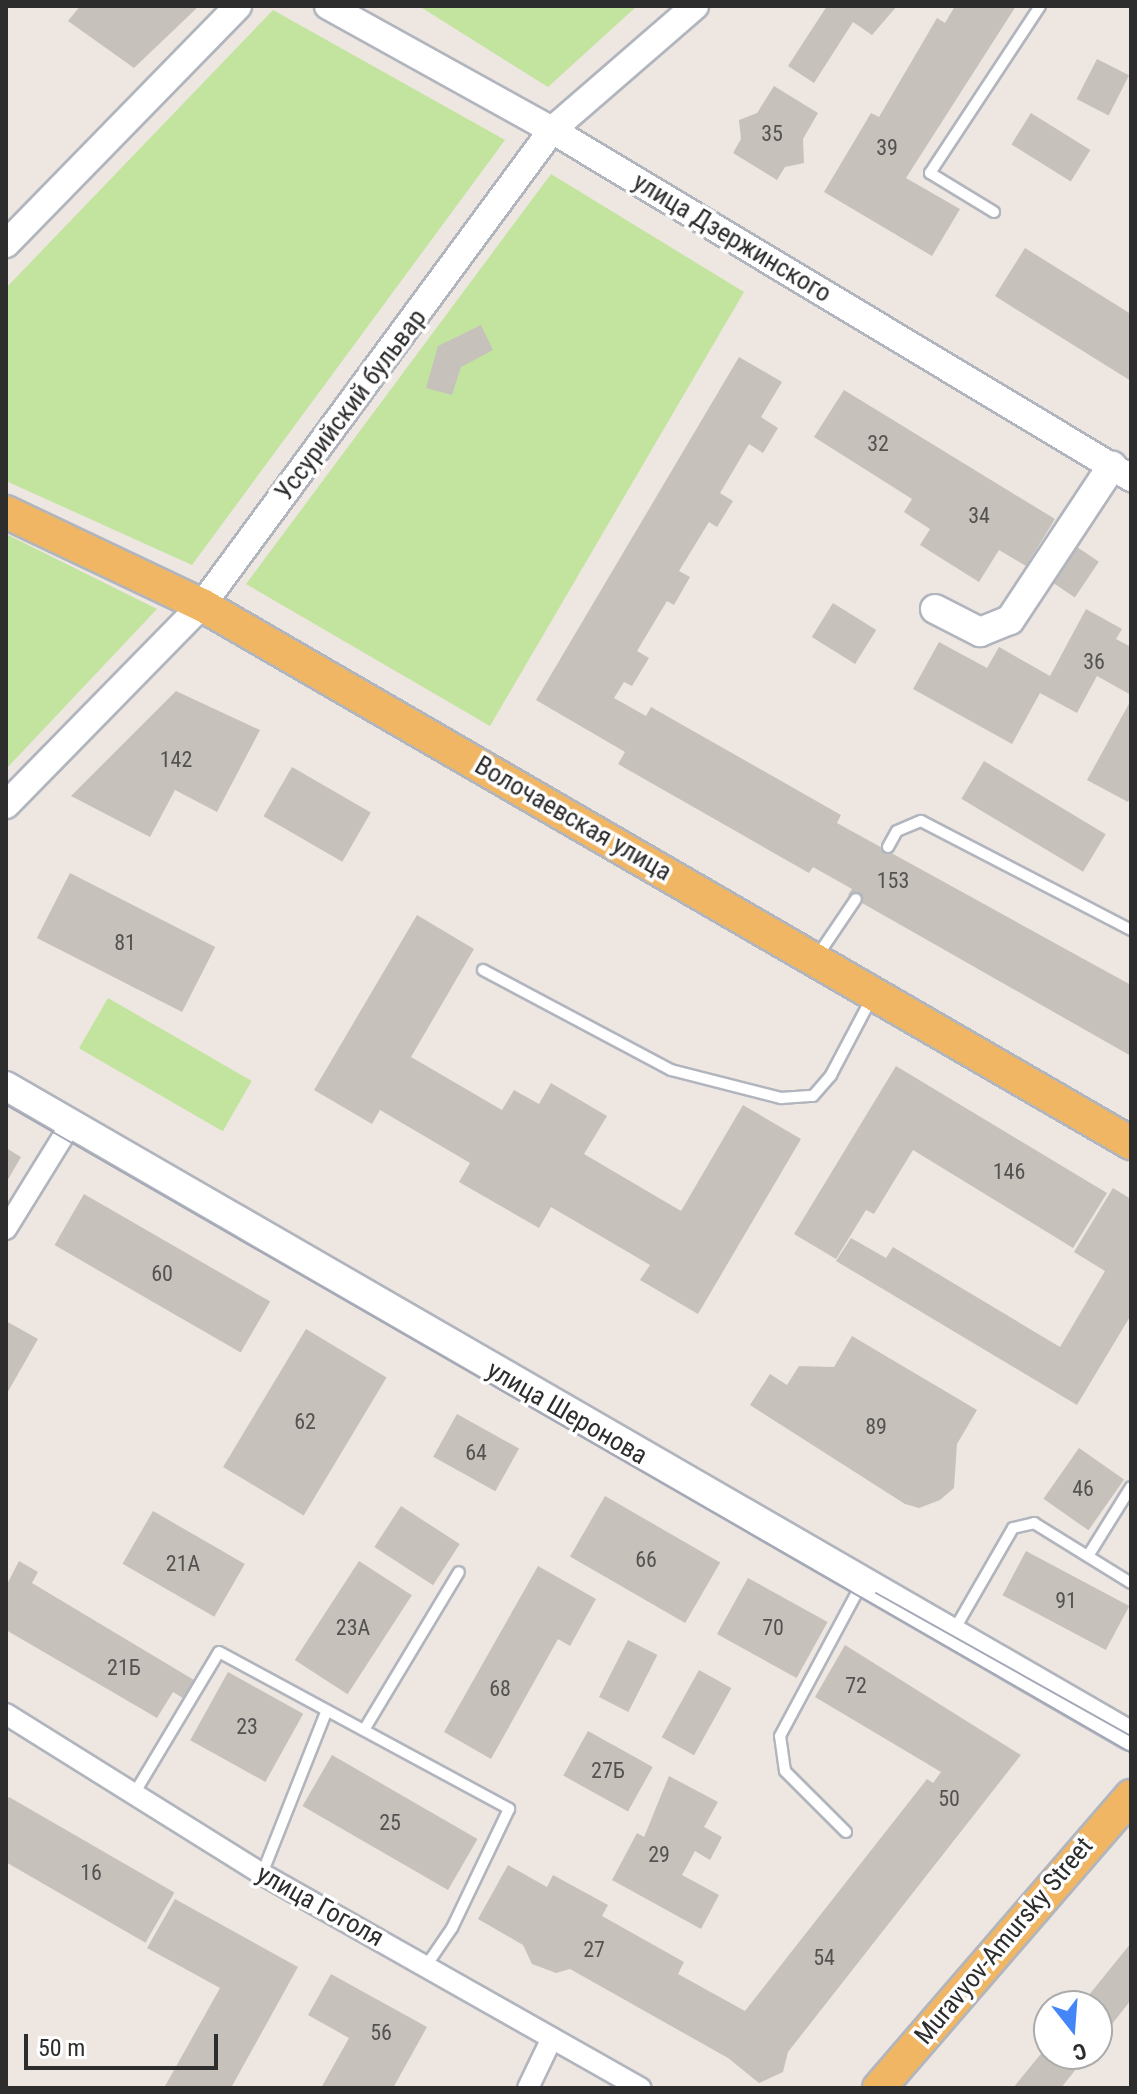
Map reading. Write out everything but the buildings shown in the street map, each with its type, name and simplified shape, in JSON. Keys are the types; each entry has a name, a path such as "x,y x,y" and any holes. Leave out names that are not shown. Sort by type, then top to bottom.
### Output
{"main road":[{"path":"935,609 980,632 1010,620 1121,472"},
{"name":"Волочаевская улица","path":"6,512 202,605 1131,1143"},
{"name":"улица Шеронова","path":"6,1086 861,1585 952,1633 1131,1736"},
{"name":"Muravyov-Amursky Street","path":"879,2088 1131,1796"}],"street":[{"path":"6,244 238,6"},
{"name":"улица Дзержинского","path":"328,6 552,130 1121,472"},
{"name":"Уссурийский бульвар","path":"6,805 202,605 552,130 695,6"},
{"path":"6,1229 72,1122"},
{"name":"улица Гоголя","path":"6,1714 262,1874 551,2040 641,2088"},
{"path":"528,2088 551,2040"}],"lane":[{"path":"994,212 930,173 1040,6"},
{"path":"888,847 897,831 921,821 1131,930"},
{"path":"815,960 856,899"},
{"path":"483,970 671,1070 781,1098 813,1096 831,1075 874,994"},
{"path":"1088,1556 1131,1487"},
{"path":"952,1633 1013,1528 1034,1523 1131,1583"},
{"path":"364,1730 459,1572"},
{"path":"846,1832 785,1771 780,1736 861,1585"},
{"path":"133,1796 219,1652 509,1809 452,1928 426,1966"},
{"path":"262,1874 327,1710"}],"green space":[{"path":"419,6 637,6 548,87"},
{"path":"273,10 505,140 192,565 6,481 6,288"},
{"path":"551,174 744,292 490,726 246,584"},
{"path":"6,534 157,609 6,769"},
{"path":"108,998 252,1081 223,1131 79,1048"}],"tram line":[{"path":"6,1105 1131,1753"},
{"path":"876,1593 1131,1736"}]}
